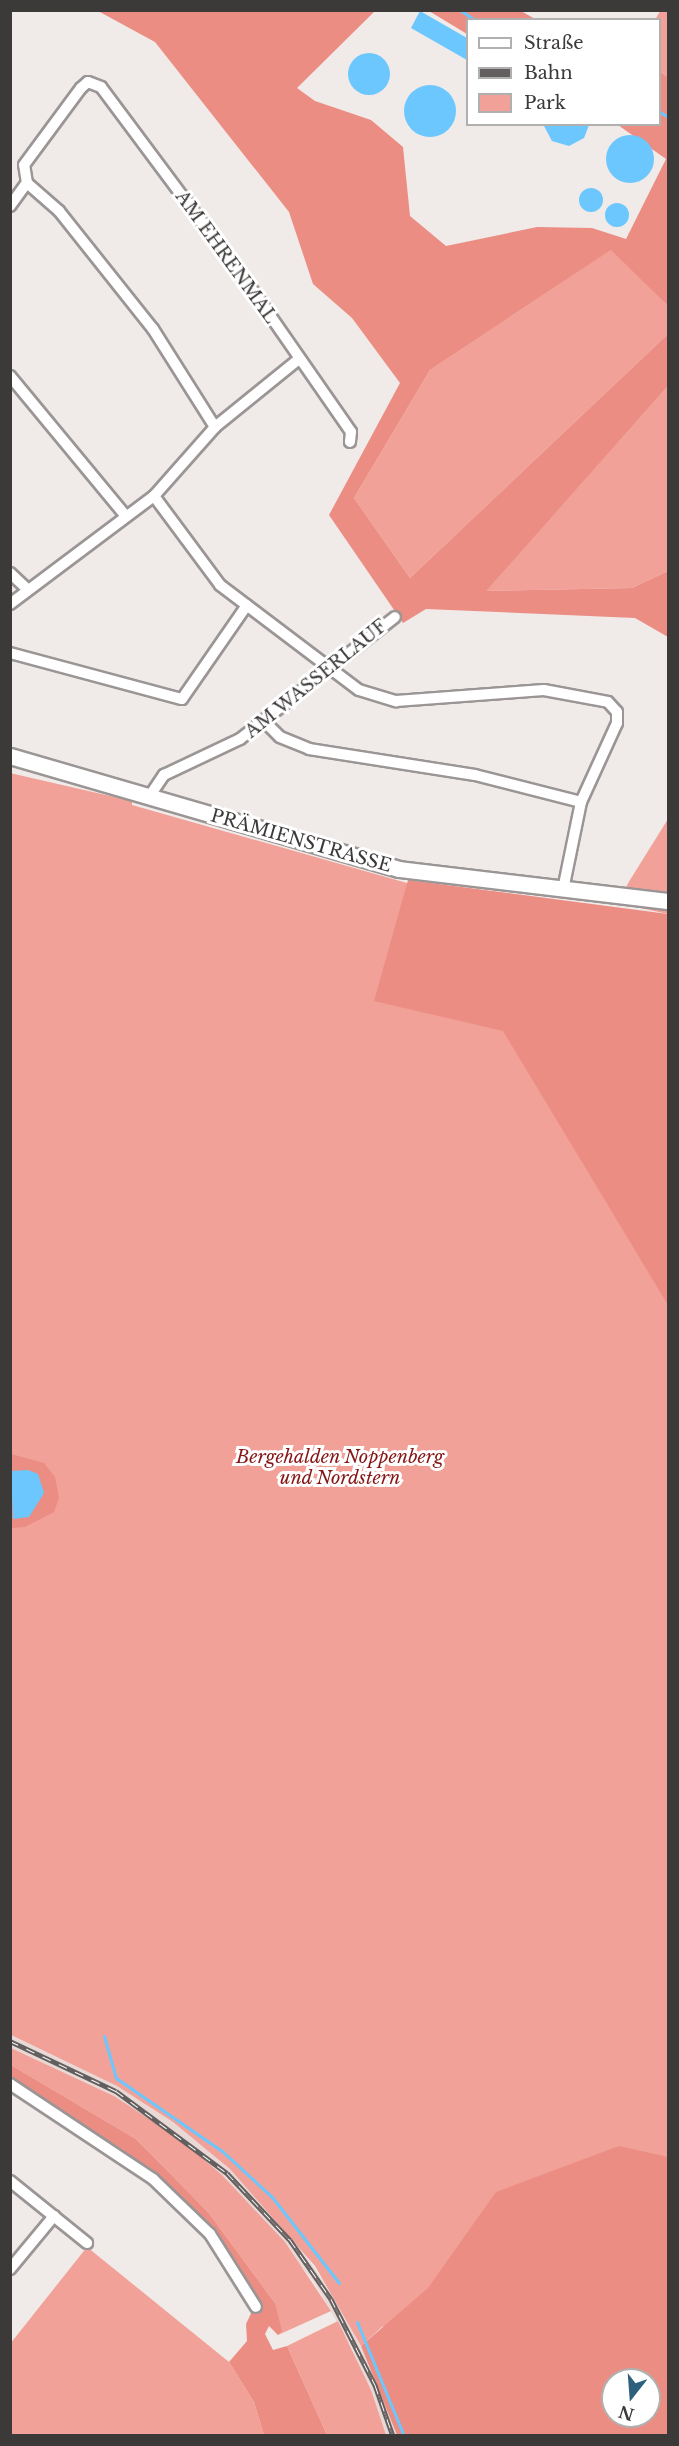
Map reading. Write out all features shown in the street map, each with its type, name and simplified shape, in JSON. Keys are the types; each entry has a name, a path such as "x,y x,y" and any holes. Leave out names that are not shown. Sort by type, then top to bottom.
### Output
{"main road":[{"name":"PRÄMIENSTRASSE","path":"10,756 399,869 669,901"}],"street":[{"name":"AM EHRENMAL","path":"27,183 24,165 88,82 101,87 351,432 350,442"},
{"path":"10,207 27,183 59,211 153,329 215,427"},
{"path":"10,604 27,589 154,496 215,427 299,358"},
{"path":"10,376 126,516"},
{"path":"154,496 199,563 247,605 327,668 359,690 396,701 544,690 608,702 617,712 617,723 582,802 563,890"},
{"path":"10,573 27,589"},
{"path":"10,653 182,699 247,605"},
{"name":"AM WASSERLAUF","path":"149,797 164,775 265,722 327,668 395,617"},
{"path":"265,722 280,737 309,749 475,775 582,802"},
{"path":"10,2084 153,2179 210,2234 255,2307"},
{"path":"10,2181 87,2243"},
{"path":"10,2269 54,2216"}],"shaded area":[{"path":"98,11 375,11 297,88 315,101 371,120 403,147 410,216 446,246 537,227 592,228 626,239 666,159 619,126 661,126 661,73 668,77 668,306 611,250 430,370 354,498 410,578 668,334 668,386 486,591 632,588 668,571 668,637 635,618 426,609 403,623 329,515 400,383 352,318 313,284 289,212 155,42"},
{"path":"429,11 521,11 533,18 466,18 466,33"},
{"path":"408,880 668,914 668,1305 503,1031 374,1001"},
{"path":"11,1454 44,1463 55,1477 59,1498 54,1512 25,1527 11,1528"},
{"path":"10,2035 117,2086 173,2122 230,2168 292,2236 337,2301 370,2364 397,2435 386,2435 352,2348 312,2279 222,2175 114,2096 11,2048"},
{"path":"11,2065 136,2139 208,2212 275,2303 282,2331 278,2335 269,2326 265,2334 273,2350 287,2346 327,2435 264,2435 254,2402 229,2362 247,2341 246,2324 257,2301 244,2275 213,2232 155,2177 11,2079"},
{"path":"619,2146 668,2157 668,2435 397,2435 361,2346 428,2288 496,2192"}],"green space":[{"path":"660,11 668,11 668,77 661,73 661,18 656,18"},
{"path":"612,249 668,306 668,334 410,578 354,498 430,370"},
{"path":"668,386 668,571 632,588 485,591"},
{"name":"Bergehalden Noppenberg und Nordstern","path":"10,773 132,801 132,805 414,885 668,916 668,2435 422,2435 383,2326 361,2346 315,2266 230,2169 173,2122 117,2086 11,2035"},
{"path":"668,819 668,914 617,903 630,880"},
{"path":"11,2048 114,2096 181,2140 222,2175 285,2242 331,2311 278,2335 275,2303 208,2212 136,2139 11,2065"},
{"path":"87,2247 229,2362 254,2402 264,2435 11,2435 10,2344"},
{"path":"338,2321 371,2390 386,2435 327,2435 287,2346"}],"water":[{"path":"420,11 466,37 466,59 411,28"},
{"path":"369,53 377,54 384,59 389,66 389,82 384,89 377,94 369,95 361,94 354,89 349,82 348,74 349,66 354,59 361,54"},
{"path":"425,85 435,85 449,92 456,111 449,130 435,137 425,137 415,133 408,126 404,116 404,106 408,96 415,89"},
{"path":"544,126 589,126 584,138 569,146 552,141"},
{"path":"625,135 635,135 650,145 654,159 653,168 644,179 635,183 625,183 610,173 606,164 606,154 616,139"},
{"path":"591,188 600,191 603,200 600,209 591,212 582,209 579,200 582,191"},
{"path":"617,203 626,206 629,215 626,224 617,227 608,224 605,215 608,206"},
{"path":"28,1470 38,1474 44,1493 29,1517 13,1519 11,1471"}],"waterway":[{"path":"460,10 472,18"},
{"path":"661,113 668,117"},
{"path":"104,2036 116,2078 222,2151 272,2197 339,2283"},
{"path":"357,2322 404,2436"}],"railway":[{"path":"10,2041 116,2091 227,2173 290,2240 331,2299 375,2385 393,2436"}]}
